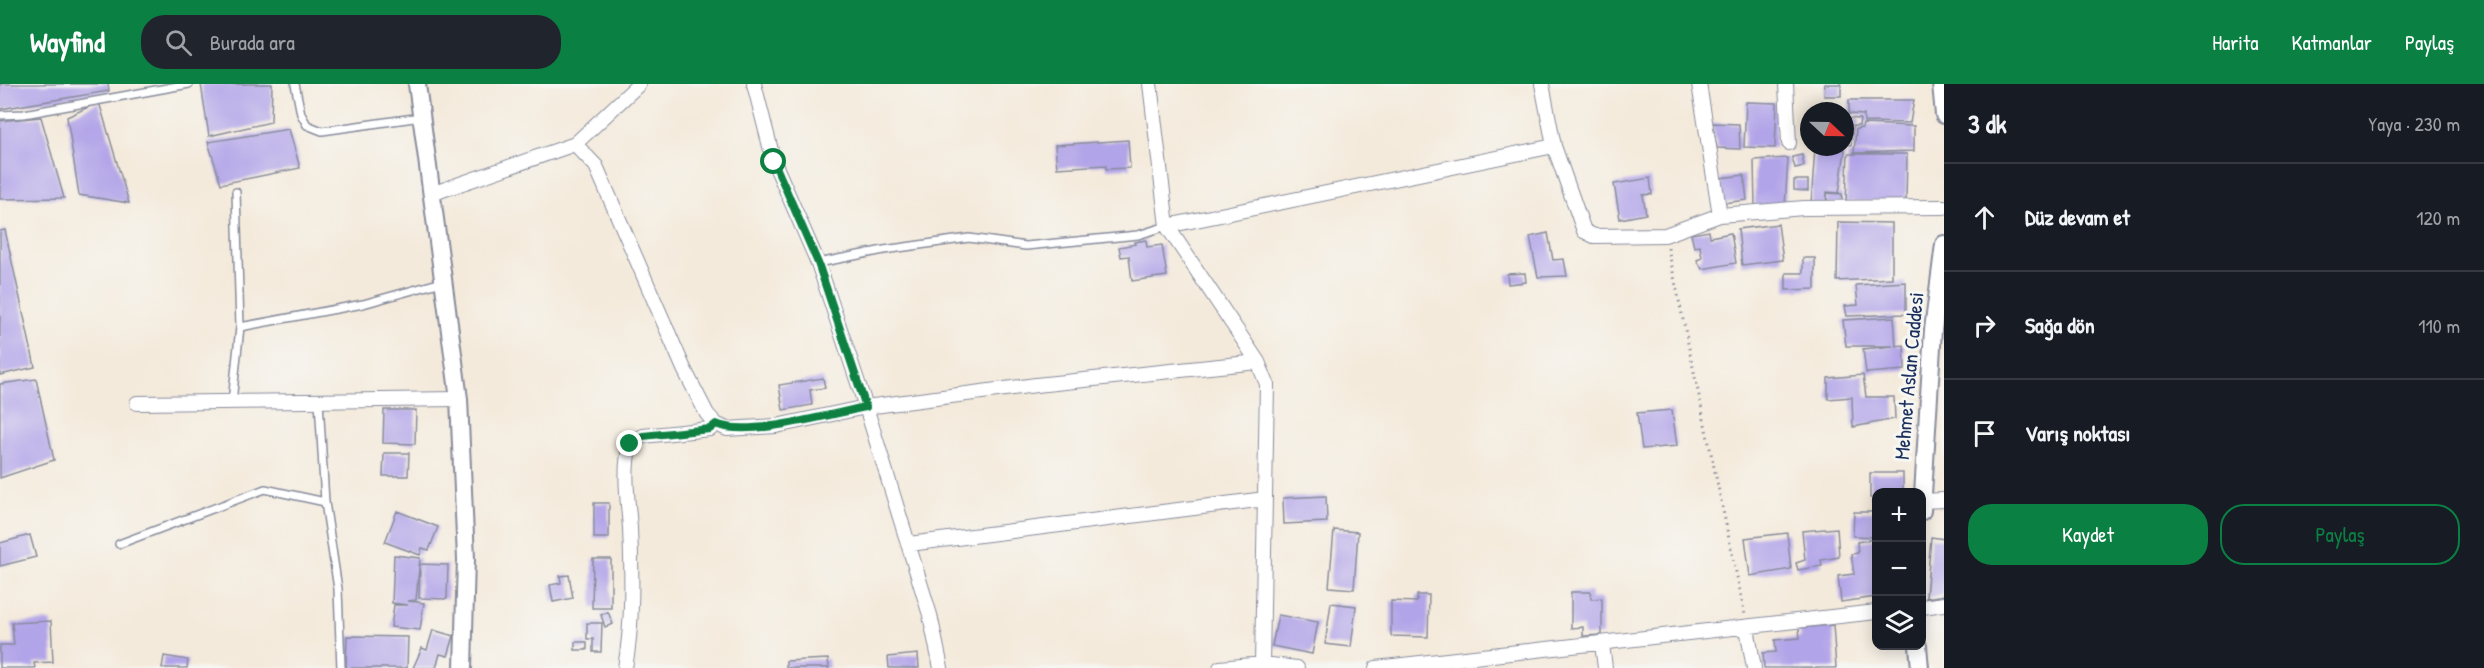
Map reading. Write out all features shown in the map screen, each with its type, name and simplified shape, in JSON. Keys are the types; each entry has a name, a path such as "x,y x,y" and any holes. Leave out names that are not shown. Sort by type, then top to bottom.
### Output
{"street":[{"path":"417,84 459,399 466,559 463,668"},
{"path":"431,194 575,144 639,84"},
{"path":"754,84 774,162 818,263 866,407 930,615 941,668"},
{"path":"1149,84 1167,226 1258,362 1268,384 1262,664"},
{"path":"1542,84 1554,146 1584,231 1594,236 1665,235 1720,215 1804,208 1944,207"},
{"path":"1698,84 1720,215"},
{"path":"1786,84 1789,143"},
{"path":"1941,84 1944,115"},
{"path":"575,144 596,166 684,369 707,414 716,424 727,429 776,426 866,407 1036,385 1258,362"},
{"path":"1167,226 1554,146"},
{"name":"Mehmet Aslan Caddesi","path":"1923,488 1939,329 1944,244"},
{"path":"138,403 459,399"},
{"path":"625,668 631,637 631,546 626,459 630,444 643,436 710,429 716,424"},
{"path":"909,544 1265,499"},
{"path":"1926,501 1944,500"},
{"path":"1926,606 1944,604"},
{"path":"1377,668 1872,612"},
{"path":"1747,628 1754,668"},
{"path":"1602,644 1605,668"},
{"path":"1918,650 1920,668"},
{"path":"1220,668 1262,664 1297,668"}],"lane":[{"path":"0,115 24,114 189,84"},
{"path":"295,84 301,114 307,124 322,131 421,117"},
{"path":"232,402 240,327 236,192"},
{"path":"818,263 884,250 969,238 1026,246 1138,235 1167,226"},
{"path":"240,327 363,304 444,282"},
{"path":"319,401 325,502 338,589 341,668"},
{"path":"119,544 265,489 325,502"}],"path":[{"path":"1665,235 1747,628"}],"building":[{"path":"0,84 108,84 109,91 0,109"},
{"path":"201,84 272,84 271,122 209,136"},
{"path":"1825,84 1841,84 1841,96 1824,96"},
{"path":"1849,100 1914,100 1910,123 1864,122 1864,115 1854,114 1854,102 1849,102"},
{"path":"99,102 129,203 79,195 67,117"},
{"path":"1746,102 1777,103 1775,148 1744,147"},
{"path":"41,117 64,198 0,199 0,121"},
{"path":"1854,119 1860,119 1859,126 1854,126"},
{"path":"1712,123 1739,124 1740,149 1717,148"},
{"path":"1863,124 1914,126 1914,151 1854,153 1856,129 1862,128"},
{"path":"289,129 300,168 221,184 208,142"},
{"path":"1128,140 1130,168 1106,169 1106,165 1057,168 1055,145"},
{"path":"1907,154 1906,201 1846,202 1848,156"},
{"path":"1802,156 1804,166 1795,168 1792,157"},
{"path":"1814,156 1844,156 1839,193 1827,192 1826,205 1811,204"},
{"path":"1788,158 1785,207 1755,208 1754,160"},
{"path":"1744,175 1747,200 1723,203 1720,178"},
{"path":"1650,178 1652,194 1643,195 1646,214 1620,219 1614,184"},
{"path":"1794,180 1808,180 1808,191 1794,190"},
{"path":"1827,193 1842,194 1842,204 1827,204"},
{"path":"1838,222 1892,223 1892,278 1837,281"},
{"path":"1778,224 1783,260 1742,265 1738,229"},
{"path":"5,230 35,367 0,375 0,231"},
{"path":"1709,231 1710,237 1731,233 1736,263 1702,269 1697,260 1702,258 1700,246 1694,247 1691,234"},
{"path":"1548,233 1553,260 1564,259 1567,276 1538,277 1530,237"},
{"path":"1146,240 1147,247 1162,245 1167,276 1132,281 1129,256 1121,257 1119,247"},
{"path":"1803,258 1815,258 1815,289 1786,290 1786,273 1803,273"},
{"path":"1525,273 1526,282 1508,284 1507,274"},
{"path":"1906,282 1906,314 1847,316 1845,306 1858,305 1856,285"},
{"path":"1894,317 1896,346 1904,345 1905,370 1866,373 1863,349 1893,346 1846,346 1843,320"},
{"path":"1863,375 1866,397 1894,397 1895,419 1853,427 1852,397 1828,399 1828,378"},
{"path":"823,378 825,388 810,390 812,405 783,410 779,385"},
{"path":"36,379 54,460 0,478 0,384"},
{"path":"384,410 416,410 415,444 383,443"},
{"path":"1672,410 1677,446 1642,449 1637,413"},
{"path":"384,453 409,453 408,476 383,476"},
{"path":"1870,473 1903,473 1903,488 1872,488 1872,498 1870,498"},
{"path":"1326,496 1327,522 1284,524 1283,498"},
{"path":"594,503 609,503 609,538 594,538"},
{"path":"397,511 438,527 429,550 422,548 420,555 385,542"},
{"path":"1854,512 1872,512 1872,537 1853,536"},
{"path":"1837,528 1839,557 1821,560 1822,566 1798,570 1796,563 1805,560 1802,531"},
{"path":"1334,530 1358,532 1354,589 1329,587"},
{"path":"1787,533 1791,569 1750,576 1745,538"},
{"path":"30,535 36,557 0,566 0,543"},
{"path":"1931,537 1944,539 1944,595 1926,598"},
{"path":"1872,540 1872,598 1841,602 1838,576 1854,574 1851,554 1858,553 1857,542"},
{"path":"394,555 420,558 416,600 408,601 424,603 420,630 391,627 394,605 408,605 392,603"},
{"path":"593,559 611,559 611,608 592,608"},
{"path":"420,564 448,565 447,599 419,598"},
{"path":"569,575 573,598 553,602 550,585 561,583 560,576"},
{"path":"1571,592 1591,592 1591,599 1602,598 1602,635 1583,636 1583,627 1571,628"},
{"path":"1417,595 1429,595 1428,637 1391,636 1391,601 1417,602"},
{"path":"1331,603 1356,606 1351,647 1325,644"},
{"path":"608,612 613,624 605,627 601,615"},
{"path":"1278,615 1318,622 1312,654 1272,646"},
{"path":"51,621 53,662 34,663 35,668 0,668 0,645 14,645 12,623"},
{"path":"587,623 602,623 601,652 593,652 593,639 587,639"},
{"path":"1833,625 1836,668 1764,668 1763,653 1776,652 1775,640 1800,638 1799,628"},
{"path":"433,630 454,636 448,656 440,654 436,668 413,668 422,648 427,650"},
{"path":"347,636 408,637 407,668 346,668"},
{"path":"575,642 587,642 587,650 575,650"},
{"path":"918,654 919,668 889,668 888,657"},
{"path":"164,656 188,660 187,668 162,668"},
{"path":"828,659 829,668 786,668 786,661"}],"route":[{"path":"630,444 643,436 710,429 716,424 727,429 776,426 866,407 818,263 774,162"}]}
